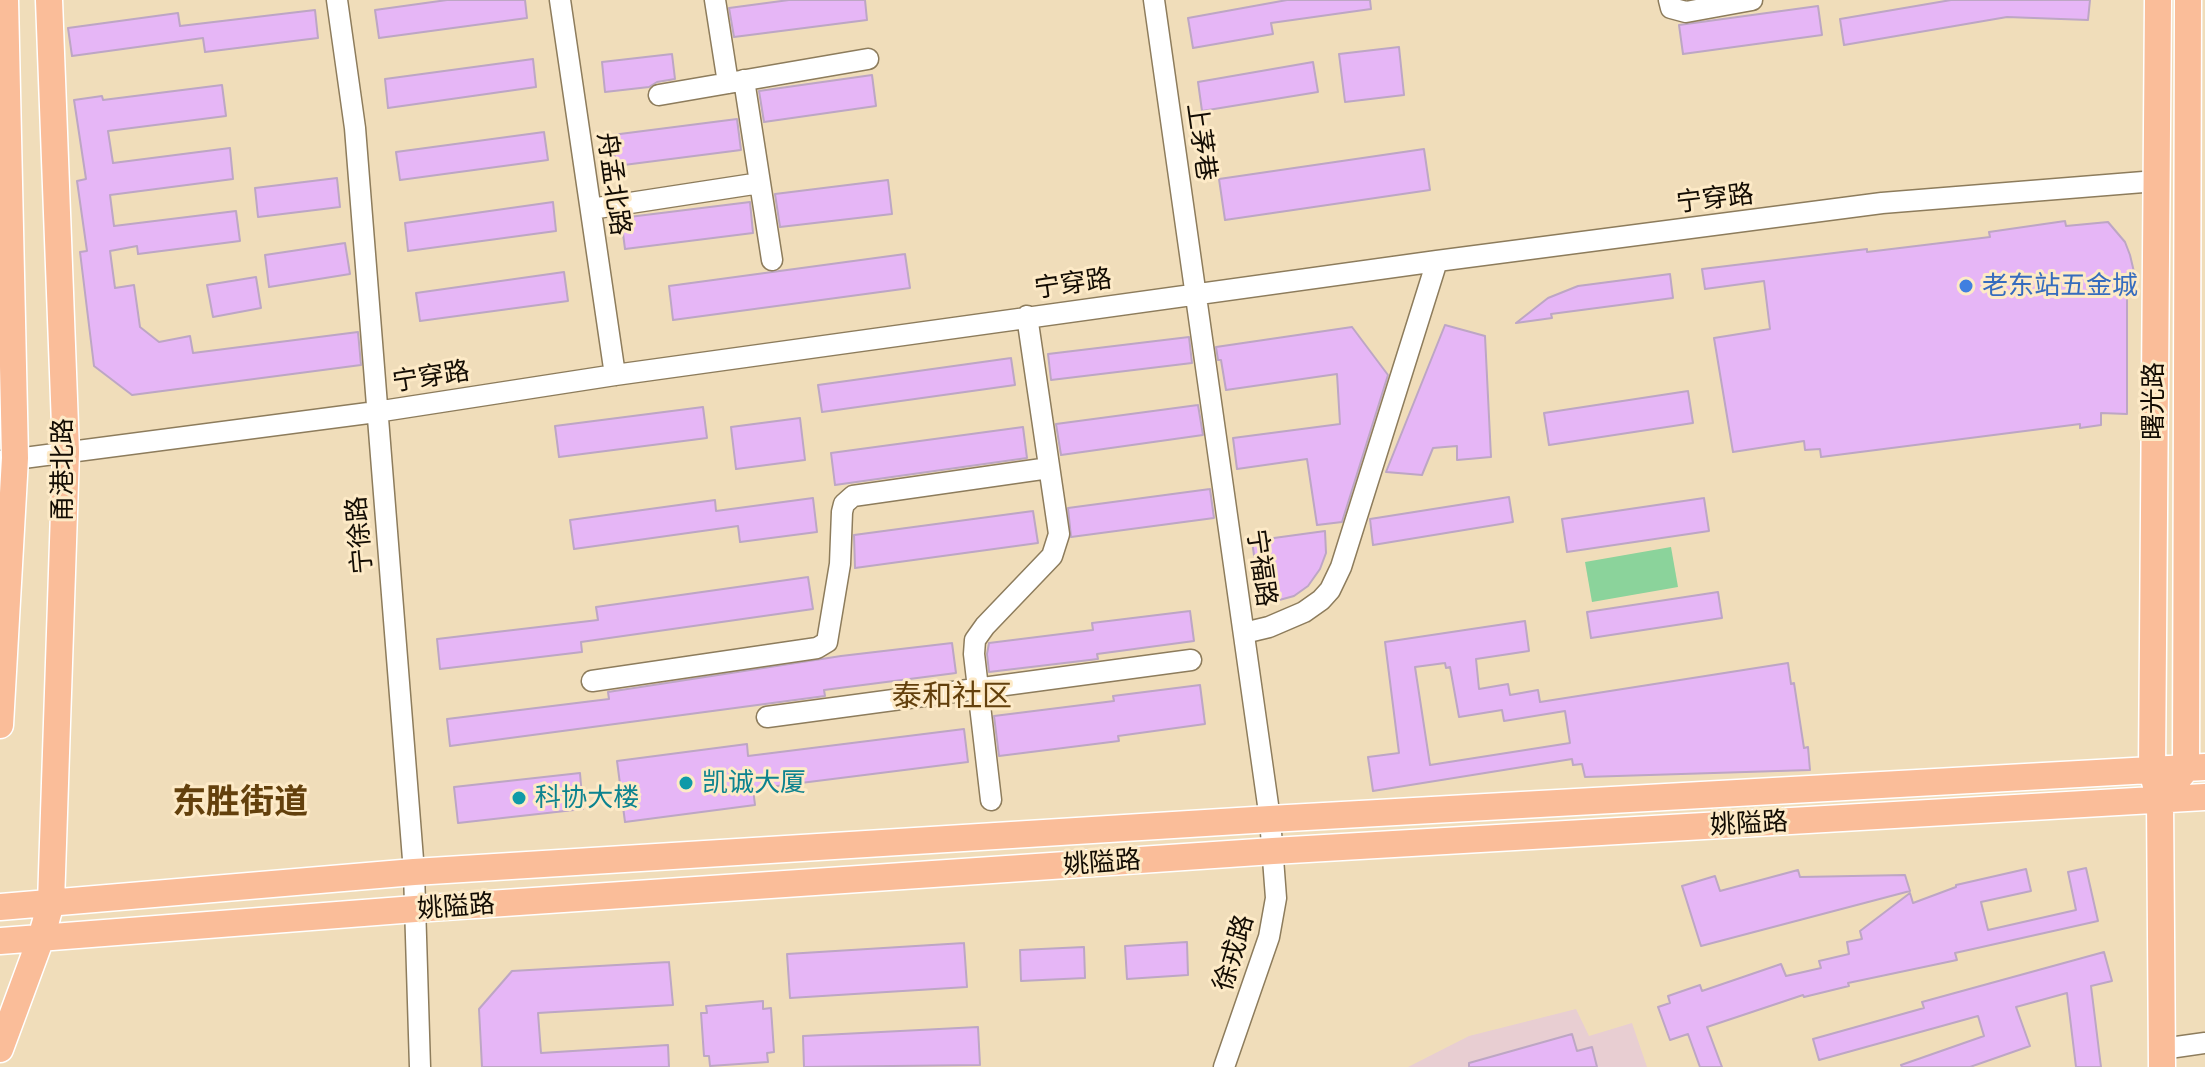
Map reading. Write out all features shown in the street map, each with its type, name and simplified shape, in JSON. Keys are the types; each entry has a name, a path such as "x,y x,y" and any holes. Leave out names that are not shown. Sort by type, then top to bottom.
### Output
{"main road":[{"name":"甬港北路","path":"0,725 8,459 5,0"},
{"name":"甬港北路","path":"0,1049 51,903 66,452 49,0"},
{"name":"曙光路","path":"2158,0 2152,771 2160,800 2162,1058"},
{"name":"曙光路","path":"2188,0 2196,454 2195,768"},
{"name":"姚隘路","path":"0,907 414,872 1270,819 2195,768"},
{"path":"2160,800 2195,768"},
{"name":"姚隘路","path":"0,941 415,909 1273,851 2205,797"}],"street":[{"name":"宁徐路","path":"337,0 355,128 414,872 420,1067"},
{"name":"舟孟北路","path":"560,0 615,375"},
{"path":"715,0 760,183 772,260"},
{"name":"上茅巷","path":"1154,0 1197,292"},
{"path":"1669,0 1671,8 1686,12 1752,0"},
{"path":"659,95 868,59"},
{"name":"宁穿路","path":"8,459 376,412 1197,292 1882,203 2156,181"},
{"path":"591,209 760,183"},
{"path":"1244,633 1269,627 1304,612 1330,590 1341,567 1437,261"},
{"name":"宁福路","path":"1197,292 1273,851"},
{"path":"991,800 975,640 1052,556 1059,534 1027,316"},
{"path":"592,681 817,648 827,642 840,564 842,512 844,504 853,496 1049,468"},
{"path":"767,717 1191,660"},
{"name":"徐戎路","path":"1224,1067 1269,937 1276,898 1273,851"},
{"path":"2162,1058 2205,1043"}],"shaded area":[{"path":"1576,1009 1589,1036 1632,1023 1647,1067 1408,1067 1469,1036"}],"green space":[{"path":"1671,547 1678,587 1592,602 1585,562"}],"building":[{"path":"447,0 525,0 527,18 379,38 375,10"},
{"path":"789,0 865,0 867,20 734,37 729,8"},
{"path":"1287,0 1370,0 1371,9 1271,23 1273,34 1193,48 1188,18"},
{"path":"1951,0 2090,0 2088,20 2007,17 1844,45 1840,19"},
{"path":"1818,6 1822,35 1683,54 1679,25"},
{"path":"315,10 318,38 205,52 203,38 72,56 68,28 178,13 180,26"},
{"path":"1399,47 1404,95 1345,102 1339,54"},
{"path":"672,54 675,79 657,82 649,87 605,92 602,62"},
{"path":"533,59 536,87 388,108 385,79"},
{"path":"1313,62 1318,92 1202,111 1198,82"},
{"path":"872,75 876,106 764,122 759,91"},
{"path":"222,85 226,116 108,131 113,163 230,148 233,179 110,195 114,226 236,211 240,241 138,254 137,246 110,251 115,288 134,285 140,327 159,342 190,336 193,353 358,332 361,365 132,395 94,366 80,252 87,251 77,181 86,179 74,100 102,96 103,100"},
{"path":"737,119 741,150 616,166 612,135"},
{"path":"544,132 548,160 400,180 396,152"},
{"path":"1424,149 1430,190 1225,220 1219,179"},
{"path":"337,178 340,207 258,217 255,188"},
{"path":"888,180 892,214 780,227 775,194"},
{"path":"553,202 556,231 408,251 405,223"},
{"path":"750,202 753,233 625,249 621,218"},
{"path":"2065,221 2066,226 2108,222 2125,242 2130,255 2134,272 2127,272 2127,414 2101,413 2101,425 2080,428 2080,424 1821,457 1820,449 1805,450 1804,441 1733,452 1714,338 1770,329 1764,281 1705,289 1702,269 1990,237 1989,232"},
{"path":"345,243 350,274 269,287 265,255"},
{"path":"905,254 910,288 673,320 669,286"},
{"path":"564,272 568,301 420,321 416,293"},
{"path":"1670,274 1673,298 1551,314 1552,318 1516,323 1548,298 1578,286"},
{"path":"256,277 261,308 213,317 207,285"},
{"path":"1445,325 1485,336 1491,457 1457,460 1457,446 1433,448 1422,475 1386,472"},
{"path":"1352,327 1388,375 1342,522 1317,525 1307,459 1237,469 1233,438 1340,424 1337,374 1226,390 1216,347"},
{"path":"1189,337 1192,363 1051,380 1048,354"},
{"path":"1011,358 1015,385 822,412 818,385"},
{"path":"1688,391 1693,423 1549,445 1544,413"},
{"path":"1198,405 1203,435 1061,455 1056,424"},
{"path":"703,407 707,438 559,457 555,426"},
{"path":"800,418 805,460 736,469 731,427"},
{"path":"1023,427 1027,458 835,485 831,453"},
{"path":"1210,489 1214,518 1071,537 1068,508"},
{"path":"1509,497 1513,522 1373,545 1370,519"},
{"path":"813,498 817,532 740,542 738,526 574,549 570,520 715,500 716,511"},
{"path":"1704,498 1709,531 1567,552 1562,519"},
{"path":"1033,511 1038,543 855,568 854,535"},
{"path":"1325,531 1326,553 1308,586 1294,596 1261,605 1252,541"},
{"path":"808,577 813,609 581,642 582,652 440,669 437,639 598,620 596,607"},
{"path":"1718,592 1722,618 1591,638 1587,612"},
{"path":"1190,611 1194,641 1097,654 1098,659 989,672 989,643 1093,630 1092,623"},
{"path":"1525,621 1529,651 1476,659 1479,689 1508,684 1510,695 1538,690 1540,702 1788,663 1804,748 1808,747 1810,770 1585,777 1582,764 1573,765 1572,759 1373,791 1368,757 1399,753 1385,642","holes":["1445,663 1446,668 1450,667 1459,717 1502,710 1504,721 1565,711 1570,743 1430,765 1415,667"]},
{"path":"952,643 956,673 824,690 825,696 450,746 447,719 609,699 608,692 841,656"},
{"path":"1200,685 1205,724 1118,736 1119,741 999,756 994,716 1114,701 1113,696"},
{"path":"964,729 968,762 753,789 755,805 625,822 617,761 747,744 748,756"},
{"name":"科协大楼","path":"580,773 583,809 458,823 454,787"},
{"path":"2086,868 2098,921 1955,953 1957,960 1803,995 1707,1027 1722,1067 1700,1067 1688,1034 1670,1040 1658,1007 1670,1003 1668,996 1700,985 1702,991 1781,964 1786,976 1821,968 1819,961 1849,954 1847,942 1862,939 1860,931 1910,893 1913,903 1956,885 2026,869 2031,891 1981,902 1988,930 2076,910 2068,872"},
{"path":"1798,870 1800,877 1905,875 1910,891 1701,946 1682,886 1715,876 1720,891"},
{"path":"1187,942 1188,975 1127,979 1125,946"},
{"path":"964,943 967,987 790,998 787,954"},
{"path":"1084,947 1085,978 1021,981 1020,950"},
{"path":"2104,952 2112,981 2091,986 2101,1067 2076,1067 2067,993 2016,1007 2030,1046 1970,1067 1901,1065 1984,1036 1978,1016 1819,1060 1813,1039 1924,1008 1922,1002"},
{"path":"669,962 673,1005 538,1013 541,1053 668,1045 669,1067 482,1067 479,1009 512,971"},
{"path":"763,1001 763,1009 771,1008 774,1052 767,1053 768,1062 710,1066 709,1056 704,1056 701,1013 707,1013 706,1006"},
{"path":"978,1027 980,1065 804,1067 803,1036"},
{"path":"1572,1034 1577,1051 1592,1047 1597,1067 1469,1067 1469,1063"}],"place":[{"name":"老东站五金城","path":"1966,286"},
{"name":"凯诚大厦","path":"686,783"},
{"name":"科协大楼","path":"519,798"}],"district":[{"name":"泰和社区","path":"952,697"},
{"name":"东胜街道","path":"240,803"}]}
